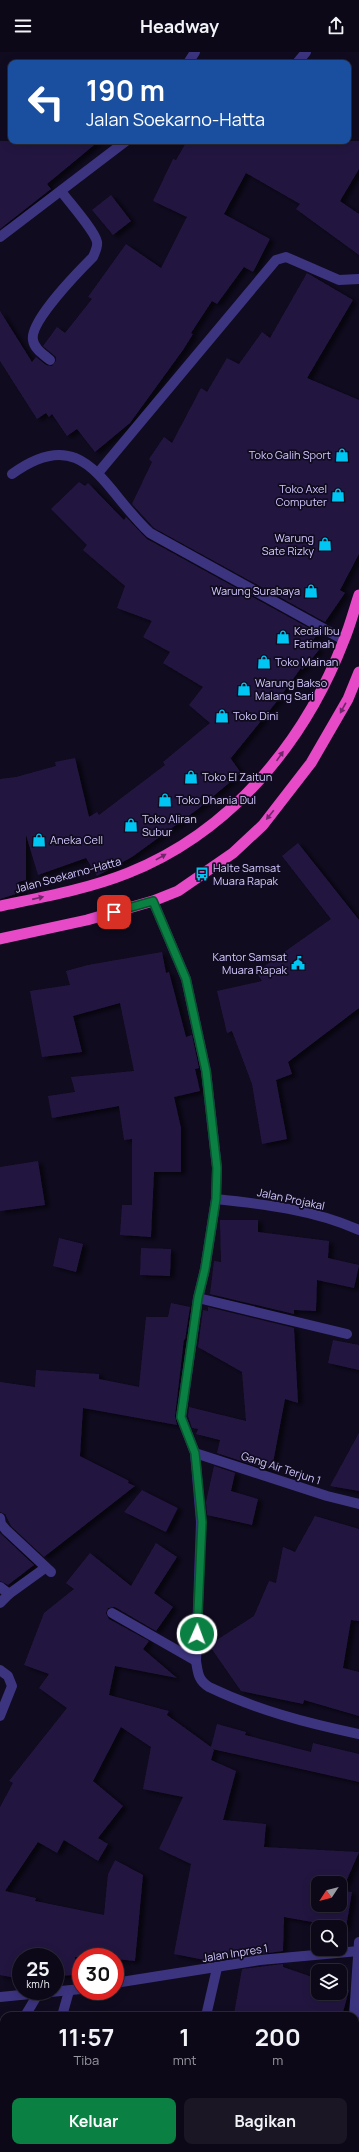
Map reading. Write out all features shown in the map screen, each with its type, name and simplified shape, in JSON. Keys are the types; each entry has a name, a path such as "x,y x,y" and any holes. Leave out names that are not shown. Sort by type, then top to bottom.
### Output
{"highway":[{"name":"Jalan Soekarno-Hatta","path":"0,906 79,888 129,873 178,848 225,816 270,770 319,695 344,640 359,595"},
{"path":"0,939 87,920 153,901 178,891 233,853 262,825 311,763 348,699 359,672"}],"street":[{"path":"0,237 122,144"},
{"path":"50,360 38,350 33,340 34,328 45,312 93,257 97,249 97,241 93,232 61,191"},
{"path":"98,473 276,260 286,257 338,280 359,279"},
{"path":"12,474 28,463 46,456 58,454 71,456 82,461 98,473 132,517 150,533 344,640"},
{"path":"153,901 186,979 206,1071 217,1168 216,1199 205,1269 198,1298 181,1417 195,1453 202,1522 196,1661 201,1682 237,1700 285,1717 359,1734"},
{"name":"Jalan Projakal","path":"216,1199 272,1205 317,1216 359,1230"},
{"path":"198,1298 347,1334"},
{"name":"Gang Air Terjun 1","path":"195,1453 327,1496 359,1504"},
{"path":"0,1518 1,1524 6,1530 48,1570 9,1594 0,1603"},
{"path":"0,1587 9,1594"},
{"path":"112,1613 196,1661"},
{"path":"0,1670 8,1676 12,1686 0,1716"},
{"path":"354,2012 359,1948"},
{"name":"Jalan Inpres 1","path":"124,1983 260,1960 359,1948"},
{"path":"207,2012 217,1968"},
{"path":"64,1991 72,1990"},
{"path":"63,2012 69,1991"},
{"path":"0,1997 12,1996"},
{"path":"27,2012 34,2000"}],"building":[{"path":"0,141 8,141 8,144 95,144 47,184 51,189 0,229"},
{"path":"351,141 359,141 359,169 340,201 359,214 359,255 296,209 300,204 246,173 224,214 270,239 253,272 244,267 217,304 212,301 191,333 193,334 183,350 130,423 95,452 77,429 67,436 52,414 49,417 46,413 37,419 0,361 0,311 32,362 36,357 46,365 52,366 56,361 56,357 43,346 57,327 65,333 92,299 88,297 126,244 161,268 187,217 153,201 173,159 176,160 185,144 351,144"},
{"path":"111,195 131,221 113,235 92,210"},
{"path":"307,273 353,300 307,378 359,400 359,554 340,590 345,593 325,622 154,528 132,504 152,462 149,459 164,437 172,443 201,388 207,392 227,358 239,364 262,332 270,338"},
{"path":"79,482 85,486 88,483 124,520 126,517 147,539 318,633 311,643 319,650 302,670 301,668 278,700 231,758 229,756 241,773 198,809 132,857 97,876 86,858 38,875 26,835 26,880 18,882 22,892 0,899 0,779 16,777 56,766 55,762 75,758 89,817 97,812 99,815 165,765 163,762 210,723 189,705 203,687 163,663 170,652 143,637 152,621 117,608 125,586 83,550 87,545 51,509"},
{"path":"298,843 359,920 359,1008 288,1062 292,1074 276,1080 287,1139 262,1144 252,1084 232,1031 227,1033 217,991 262,981 256,972 331,919 282,856"},
{"path":"162,952 166,973 169,972 186,1037 192,1035 199,1068 195,1069 200,1091 174,1097 181,1128 181,1172 154,1172 151,1237 120,1235 122,1205 132,1205 132,1139 124,1140 119,1106 52,1118 48,1096 75,1092 71,1077 134,1071 120,1003 73,1016 82,1052 42,1057 30,991 70,985 66,971 88,965"},
{"path":"38,1161 45,1205 0,1211 0,1167"},
{"path":"220,1220 258,1220 258,1232 329,1241 328,1258 359,1265 354,1288 317,1280 316,1311 294,1310 294,1314 210,1294 214,1261 221,1262"},
{"path":"59,1238 83,1244 76,1272 53,1266"},
{"path":"141,1248 171,1249 170,1276 140,1275"},
{"path":"171,1303 190,1307 185,1340 184,1339 175,1416 177,1425 83,1408 80,1456 129,1481 128,1483 135,1486 44,1557 11,1526 5,1514 0,1512 0,1382 35,1387 36,1370 99,1374 99,1379 139,1387 146,1317 168,1317"},
{"path":"208,1307 294,1328 298,1403 285,1399 272,1468 265,1467 265,1469 217,1453 220,1440 196,1434 198,1429 192,1428 188,1416 189,1407 246,1421 242,1372 198,1347 203,1310 208,1311"},
{"path":"333,1340 359,1345 359,1370 328,1363"},
{"path":"359,1433 359,1491 330,1486"},
{"path":"214,1466 235,1473 231,1491 258,1499 252,1525 207,1515 206,1502"},
{"path":"142,1490 178,1508 166,1532 124,1512"},
{"path":"315,1516 359,1529 359,1621 351,1620 343,1668 359,1672 359,1716 304,1700 303,1704 241,1691 209,1645 254,1616 269,1581 276,1583 283,1547 295,1552"},
{"path":"0,1533 34,1565 8,1585 0,1581"},
{"path":"156,1543 177,1557 154,1593 173,1607 156,1631 115,1607 108,1608 106,1613 109,1619 149,1641 143,1649 177,1678 115,1666 109,1695 169,1711 167,1715 211,1747 217,1724 246,1732 245,1735 311,1752 313,1743 359,1754 359,1782 212,1749 214,1750 211,1760 236,1771 223,1820 266,1824 264,1847 359,1852 347,1880 347,1876 311,1876 311,1912 347,1912 347,1892 352,1892 347,1922 347,1920 311,1920 311,1922 284,1917 283,1951 210,1961 174,1954 191,1864 159,1849 183,1797 143,1789 151,1747 121,1727 93,1781 123,1806 98,1838 108,1844 98,1861 64,1840 57,1853 38,1842 5,1891 36,1898 35,1901 104,1915 108,1874 115,1860 143,1875 135,1961 124,1960 124,1948 72,1948 72,1975 64,1976 64,1948 12,1948 12,1977 0,1975 0,1807 13,1783 9,1781 67,1708 39,1688 49,1674 24,1665 44,1613 74,1589 66,1583 90,1553 131,1586"},
{"path":"283,1964 283,1967 311,1977 311,2000 346,2000 343,2012 234,2012 242,1969"}],"place":[{"name":"Toko Galih Sport","path":"342,455"},
{"name":"Toko Axel Computer","path":"338,495"},
{"name":"Warung Sate Rizky","path":"325,544"},
{"name":"Warung Surabaya","path":"311,591"},
{"name":"Kedai Ibu Fatimah","path":"283,637"},
{"name":"Toko Mainan","path":"264,662"},
{"name":"Warung Bakso Malang Sari","path":"244,689"},
{"name":"Toko Dini","path":"222,716"},
{"name":"Toko El Zaitun","path":"191,777"},
{"name":"Toko Dhania Dul","path":"165,800"},
{"name":"Toko Aliran Subur","path":"131,825"},
{"name":"Aneka Cell","path":"39,840"},
{"name":"Halte Samsat Muara Rapak","path":"202,874"},
{"name":"Kantor Samsat Muara Rapak","path":"298,963"}],"route":[{"path":"114,912 153,901 186,979 209,1090 217,1168 216,1199 205,1269 198,1298 184,1386 181,1417 195,1453 202,1522 197,1634"}]}
